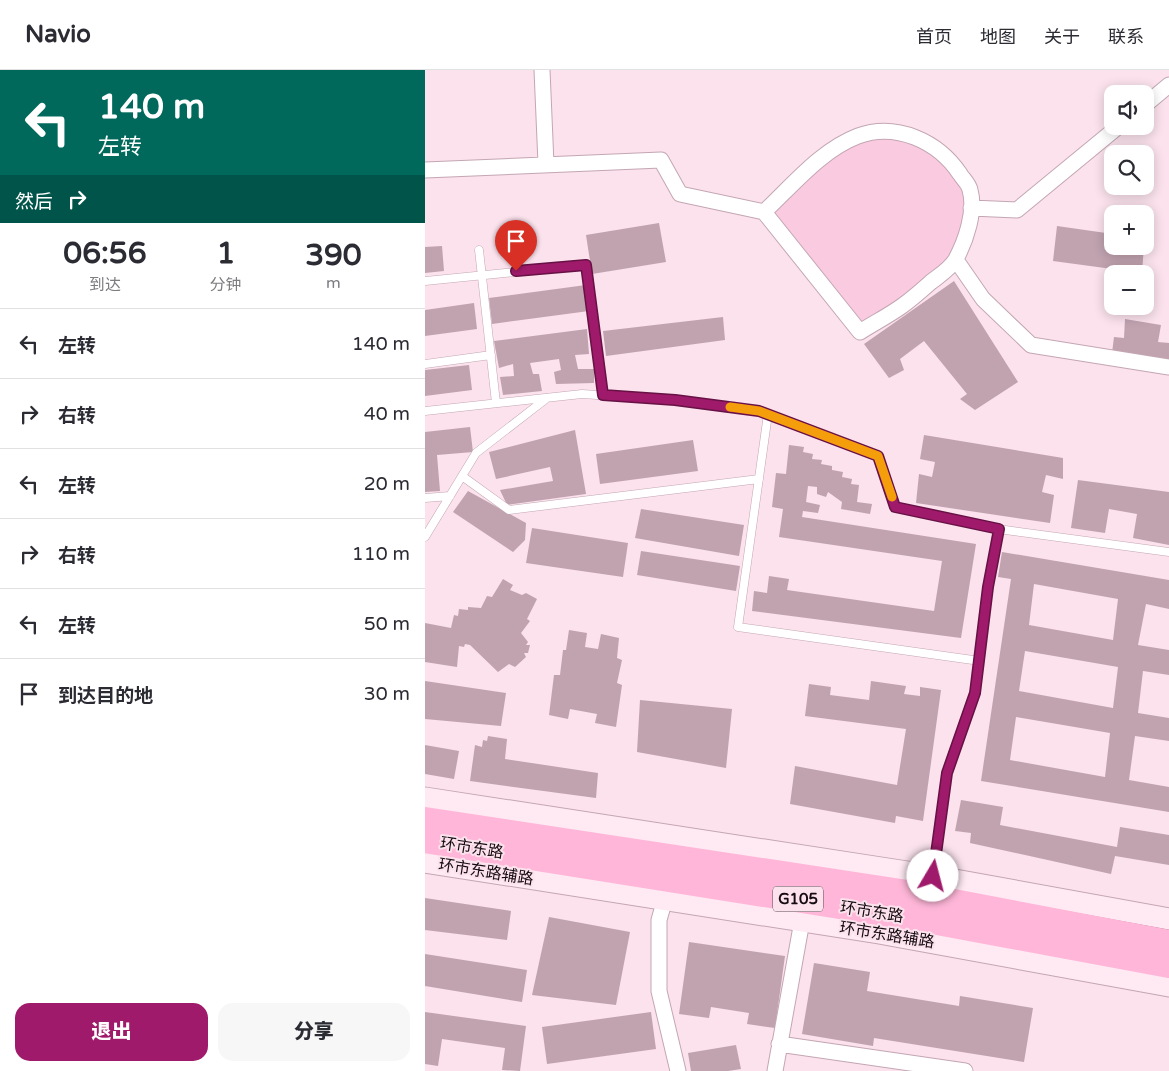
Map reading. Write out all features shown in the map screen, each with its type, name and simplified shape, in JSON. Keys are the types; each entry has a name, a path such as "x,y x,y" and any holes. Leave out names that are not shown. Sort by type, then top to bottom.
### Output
{"highway":[{"name":"环市东路","path":"425,820 901,892 1169,943"},
{"name":"环市东路","path":"425,840 912,918 1169,965"}],"main road":[{"path":"425,798 933,876 1169,919"},
{"name":"环市东路辅路","path":"425,862 960,947 1169,986"}],"street":[{"path":"542,70 546,164"},
{"path":"1154,98 1169,85"},
{"path":"425,170 661,160 680,194 764,212 860,332 902,306 948,269 955,260 968,231 971,208 970,189 955,166 938,150 915,137 889,131 859,136 836,147 808,170 764,212"},
{"path":"971,208 1017,210 1108,135"},
{"path":"955,260 983,299 1031,345 1169,367"},
{"path":"665,899 659,920 659,991 678,1071"},
{"path":"775,1071 802,921"},
{"path":"779,1044 965,1071"}],"lane":[{"path":"479,250 496,403"},
{"path":"425,281 586,265 603,395"},
{"path":"425,364 491,355"},
{"path":"425,411 581,394 675,400 759,411 878,456 895,507 999,529 1169,552"},
{"path":"425,538 476,453 548,397"},
{"path":"768,414 738,627 980,661"},
{"path":"462,476 509,510 759,479"},
{"path":"425,498 450,496"},
{"path":"933,876 947,773 975,693 988,587 999,529"}],"shaded area":[{"path":"859,136 915,137 970,189 955,260 860,332 764,212"}],"building":[{"path":"659,223 666,262 592,274 586,235"},
{"path":"1057,226 1104,233 1104,255 1143,255 1143,265 1104,265 1104,268 1053,261"},
{"path":"442,246 444,271 425,273 425,247"},
{"path":"954,281 1018,382 975,410 960,399 967,394 924,341 900,359 904,370 889,378 864,344"},
{"path":"586,285 589,311 492,324 489,298"},
{"path":"474,303 477,329 425,336 425,310"},
{"path":"723,317 725,340 606,356 603,331"},
{"path":"1125,319 1161,325 1158,342 1169,343 1169,362 1112,353 1114,337 1124,338"},
{"path":"587,329 589,354 575,355 578,369 594,369 594,383 556,384 554,372 561,370 559,359 530,363 533,374 539,374 542,391 503,395 500,377 514,376 513,364 499,368 494,341"},
{"path":"469,365 472,390 425,396 425,370"},
{"path":"470,427 473,452 437,455 440,491 425,492 425,432"},
{"path":"575,430 586,494 507,505 500,490 553,481 550,467 496,479 489,452"},
{"path":"924,435 1063,458 1063,479 1046,475 1042,492 1054,495 1050,523 916,503 919,474 932,477 935,462 920,459"},
{"path":"693,440 698,471 600,484 596,454"},
{"path":"789,445 804,447 803,452 813,454 812,459 822,460 821,464 832,466 832,470 843,472 842,477 852,479 851,484 859,485 857,502 872,504 870,514 841,509 842,502 828,492 826,497 817,494 817,487 808,486 806,502 820,505 818,513 803,511 802,517 976,544 961,638 752,611 754,591 767,593 769,576 789,579 787,590 934,611 942,561 779,537 783,509 772,507 776,473 786,474"},
{"path":"1078,480 1169,492 1169,545 1133,538 1137,514 1109,509 1105,533 1071,528"},
{"path":"468,491 526,523 525,540 513,552 453,512"},
{"path":"641,509 744,525 739,556 635,538"},
{"path":"532,528 628,543 623,577 526,563"},
{"path":"641,551 740,566 736,591 637,575"},
{"path":"1002,552 1169,580 1169,609 1146,604 1138,645 1169,650 1169,675 1143,671 1138,713 1169,718 1169,741 1135,736 1129,780 1169,787 1169,812 981,781 1011,579 998,577","holes":["1034,584 1118,599 1113,640 1029,625","1025,651 1118,667 1113,708 1019,691","1016,717 1110,733 1105,777 1010,760"]},
{"path":"503,579 513,585 510,590 522,595 526,593 537,599 527,619 530,621 521,633 528,642 526,645 530,645 528,653 524,653 526,657 515,667 509,664 498,672 470,645 465,644 464,647 459,646 457,667 425,662 425,623 451,628 454,615 458,616 459,609 468,610 468,607 481,608 487,596 492,597"},
{"path":"569,630 587,633 585,647 598,649 601,634 619,638 617,658 622,660 617,683 622,685 616,727 595,723 597,714 570,709 568,719 549,715 554,675 560,675 563,650 566,650"},
{"path":"425,681 506,693 501,726 425,719"},
{"path":"871,681 906,686 904,694 920,696 920,687 941,690 923,821 896,816 895,823 790,804 795,766 897,785 906,729 805,716 809,684 831,687 830,695 869,700"},
{"path":"640,700 732,709 726,768 637,752"},
{"path":"488,736 507,739 505,759 598,773 596,798 470,781 475,745 482,747 483,740 487,741"},
{"path":"425,745 459,751 454,779 425,774"},
{"path":"961,800 1003,807 1000,825 1117,847 1120,827 1169,835 1169,865 1115,856 1111,874 970,843 971,833 955,831"},
{"path":"425,898 511,911 507,940 425,930"},
{"path":"549,917 630,932 616,1005 532,995"},
{"path":"689,942 785,956 775,1028 747,1024 749,1013 711,1007 709,1018 679,1014"},
{"path":"425,954 527,970 522,1002 425,986"},
{"path":"814,963 870,972 867,991 959,1006 960,996 1033,1008 1024,1062 874,1038 873,1046 802,1034"},
{"path":"425,1012 526,1026 520,1071 502,1070 505,1048 442,1039 438,1066 425,1064"},
{"path":"651,1012 656,1049 547,1064 542,1027"},
{"path":"736,1045 741,1069 691,1071 688,1053"}],"slow traffic":[{"path":"730,407 759,411 878,456 892,497"}],"route":[{"path":"516,271 586,265 603,395 675,400 759,411 878,456 895,507 999,529 988,587 975,693 947,773 933,876"}]}
